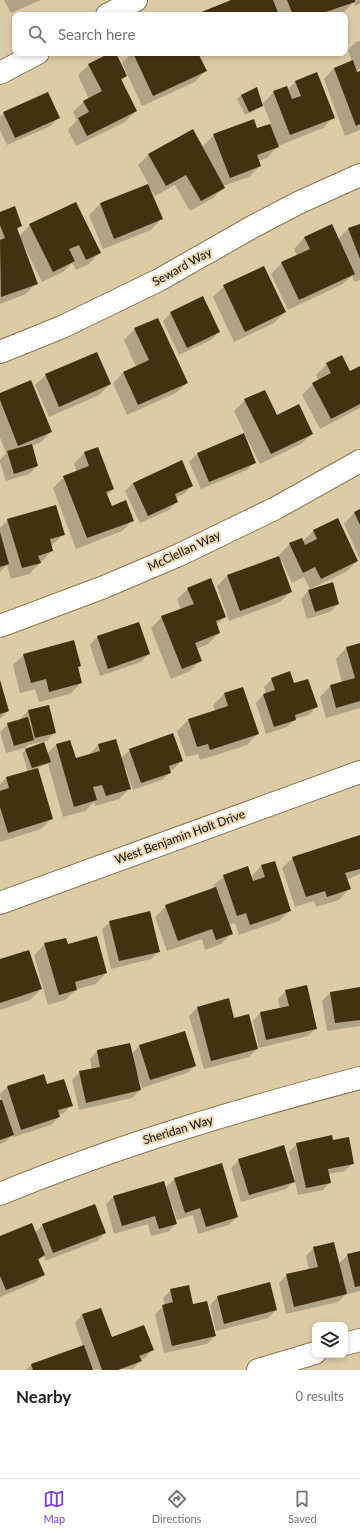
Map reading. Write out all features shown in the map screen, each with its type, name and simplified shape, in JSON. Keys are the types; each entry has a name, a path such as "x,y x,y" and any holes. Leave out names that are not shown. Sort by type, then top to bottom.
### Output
{"street":[{"path":"113,12 136,0"},
{"path":"0,73 32,56"},
{"name":"Seward Way","path":"0,352 62,327 152,283 298,203 360,175"},
{"name":"McClellan Way","path":"0,626 104,587 179,555 276,508 360,461"},
{"name":"West Benjamin Holt Drive","path":"0,903 360,772"},
{"name":"Sheridan Way","path":"0,1194 157,1136 292,1096 360,1078"},
{"path":"348,1343 360,1340"},
{"path":"258,1370 312,1354"}],"building":[{"path":"231,0 273,0 278,12 201,12"},
{"path":"287,0 355,0 355,2 326,12 292,12"},
{"path":"104,56 117,56 127,76 121,79 137,111 87,136 78,118 89,112 83,101 102,91 88,64"},
{"path":"134,56 200,56 207,71 153,96"},
{"path":"353,60 357,72 360,71 360,124 356,126 334,68"},
{"path":"317,72 335,118 290,135 273,91 287,86 292,99 301,96 295,81"},
{"path":"257,87 263,106 249,112 241,95"},
{"path":"48,92 60,118 15,138 3,112"},
{"path":"254,119 257,128 270,124 279,147 257,155 261,166 230,178 213,134"},
{"path":"193,129 225,188 201,201 186,175 166,186 148,154"},
{"path":"148,184 163,219 114,239 100,203"},
{"path":"76,202 101,253 86,260 79,245 69,249 75,261 53,272 29,224"},
{"path":"15,206 22,226 17,228 38,284 1,297 0,240 5,238 0,225 0,212"},
{"path":"332,224 355,274 299,300 281,262 310,249 304,237"},
{"path":"360,224 360,259 348,228"},
{"path":"264,266 286,312 245,332 223,285"},
{"path":"203,296 220,332 187,348 170,312"},
{"path":"158,318 188,383 138,405 123,372 149,360 134,328"},
{"path":"97,352 111,384 59,407 45,374"},
{"path":"342,355 350,371 360,366 360,404 331,419 312,383 331,373 326,363"},
{"path":"31,380 52,432 18,446 0,400 0,393"},
{"path":"265,390 277,415 299,404 313,434 271,454 244,399"},
{"path":"244,433 256,463 209,482 197,453"},
{"path":"32,444 38,466 14,474 7,451"},
{"path":"98,447 114,489 106,492 112,506 126,500 134,521 87,538 63,476 89,466 84,452"},
{"path":"182,460 193,486 175,494 178,502 148,516 133,483"},
{"path":"56,505 65,535 50,539 53,551 38,556 41,563 22,568 7,519"},
{"path":"360,509 360,525 354,512"},
{"path":"338,518 358,561 321,579 315,567 303,573 289,543 302,538 305,545 317,539 313,530"},
{"path":"0,532 9,564 0,567"},
{"path":"279,556 292,592 240,611 227,575"},
{"path":"211,578 226,617 216,621 220,633 195,643 202,661 182,669 161,616 194,604 187,588"},
{"path":"333,582 339,604 315,612 308,590"},
{"path":"139,622 150,654 108,669 97,636"},
{"path":"74,640 81,666 78,667 82,683 49,692 46,679 31,683 23,654"},
{"path":"360,643 360,701 336,708 330,685 355,678 346,647"},
{"path":"290,671 294,683 308,679 318,707 295,715 296,720 274,727 263,694 275,690 271,678"},
{"path":"0,680 9,711 0,714"},
{"path":"243,687 259,734 210,750 208,744 197,747 188,719 228,706 224,693"},
{"path":"49,705 56,733 35,738 28,710"},
{"path":"28,717 34,740 14,746 7,723"},
{"path":"173,733 183,761 169,766 171,773 141,783 129,749"},
{"path":"116,739 131,789 106,796 102,785 93,787 97,800 74,807 56,744 70,740 76,758 100,751 98,744"},
{"path":"44,742 51,762 32,768 25,749"},
{"path":"38,768 53,819 8,833 0,807 0,791 9,788 6,777"},
{"path":"360,835 360,869 345,873 351,889 327,897 325,891 306,897 292,857"},
{"path":"275,861 291,911 250,925 246,913 237,916 223,875 248,866 253,881 265,877 261,865"},
{"path":"216,887 233,934 216,940 212,929 178,941 165,905"},
{"path":"150,911 160,952 119,961 109,921"},
{"path":"97,936 107,973 75,982 77,990 59,995 44,943 66,938 68,944"},
{"path":"29,950 42,989 0,1003 0,959"},
{"path":"307,985 317,1029 266,1040 260,1012 289,1006 285,990"},
{"path":"360,987 360,1020 335,1023 330,992"},
{"path":"229,998 234,1018 249,1014 258,1049 211,1061 197,1007"},
{"path":"185,1031 196,1066 150,1080 139,1045"},
{"path":"130,1043 141,1090 86,1103 79,1071 100,1067 97,1050"},
{"path":"44,1074 47,1084 64,1079 73,1106 58,1110 60,1117 21,1130 7,1086"},
{"path":"0,1100 2,1100 14,1135 0,1140"},
{"path":"332,1135 333,1140 349,1137 354,1164 328,1169 331,1183 306,1188 296,1143"},
{"path":"284,1145 295,1182 249,1195 238,1159"},
{"path":"222,1163 238,1217 206,1227 200,1208 185,1213 174,1178"},
{"path":"164,1181 177,1224 159,1229 155,1216 122,1226 113,1196"},
{"path":"95,1204 106,1233 53,1253 42,1224"},
{"path":"32,1223 45,1255 38,1259 45,1275 6,1290 0,1276 0,1236"},
{"path":"334,1242 347,1294 294,1307 286,1274 318,1267 313,1247"},
{"path":"360,1251 360,1286 355,1287 347,1254"},
{"path":"270,1282 277,1310 224,1324 217,1296"},
{"path":"189,1285 193,1304 207,1301 216,1336 172,1346 162,1305 173,1302 170,1289"},
{"path":"101,1308 112,1337 144,1325 154,1350 139,1356 142,1361 118,1370 102,1370 82,1314"},
{"path":"84,1345 93,1370 33,1370 31,1364"}]}
